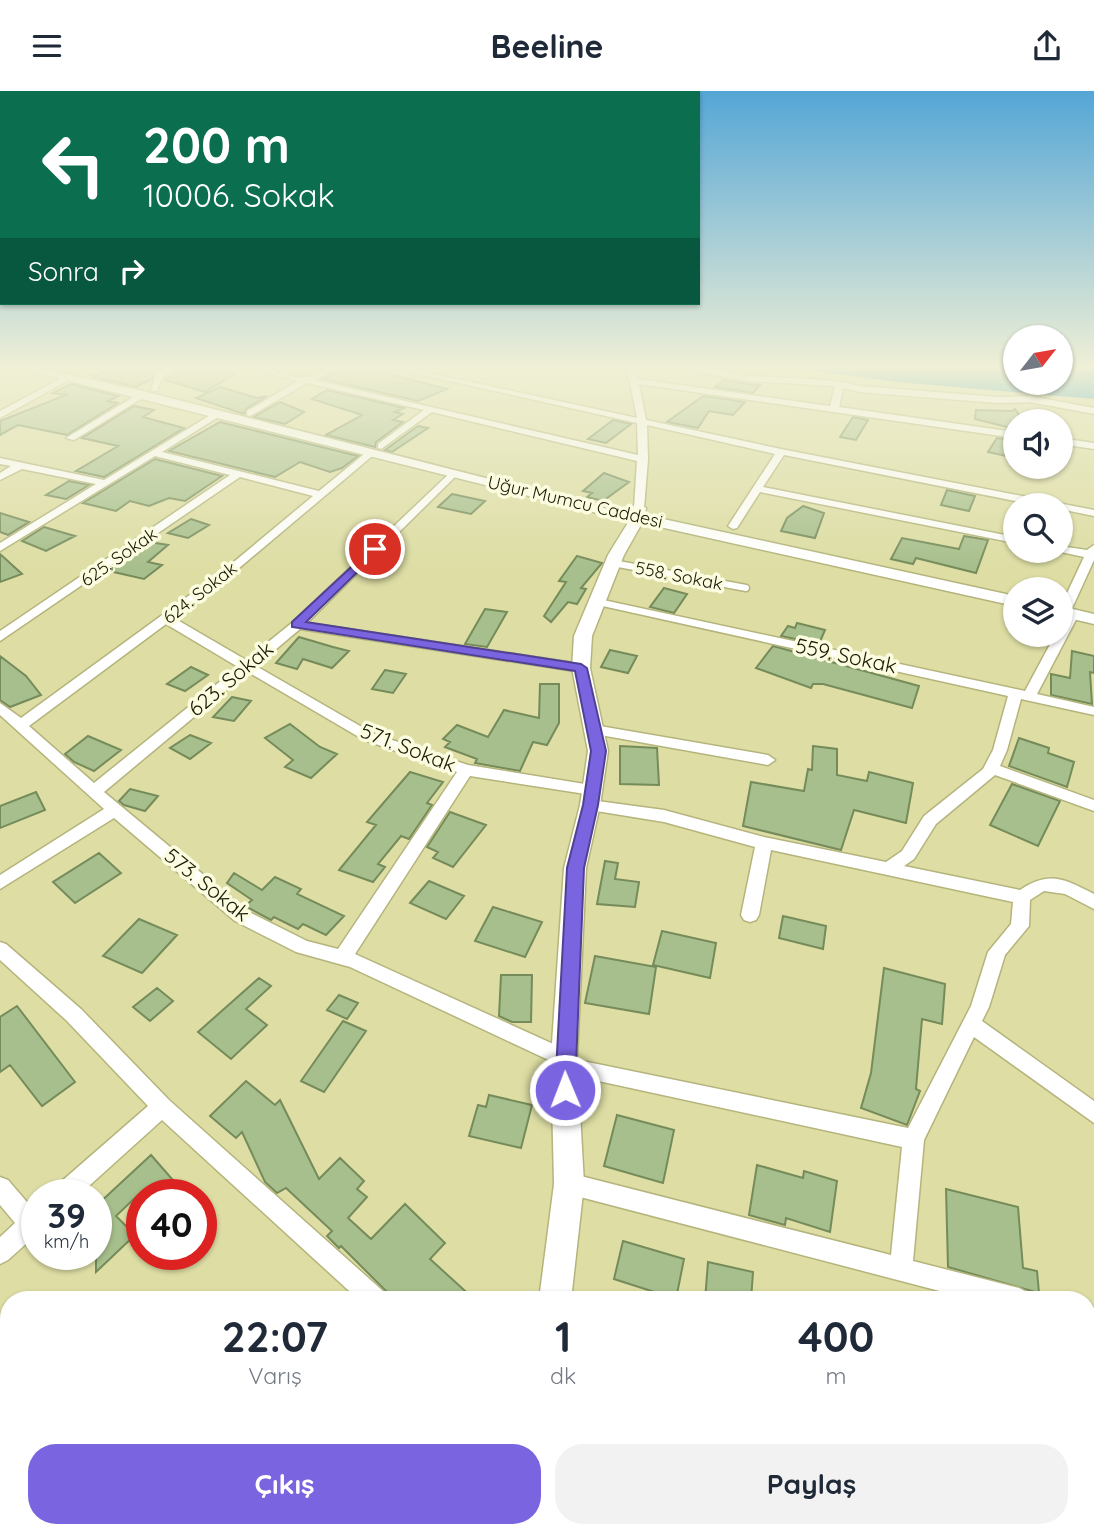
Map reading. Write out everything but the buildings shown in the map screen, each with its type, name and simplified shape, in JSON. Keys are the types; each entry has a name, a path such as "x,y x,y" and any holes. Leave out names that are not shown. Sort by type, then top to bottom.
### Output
{"street":[{"path":"71,438 78,433"},
{"path":"0,548 186,433"},
{"name":"Uğur Mumcu Caddesi","path":"306,433 1003,598"},
{"name":"Uğur Mumcu Caddesi","path":"322,433 453,473 608,513 639,513 733,526 1003,589"},
{"name":"624. Sokak","path":"21,725 228,572 318,494 399,433"},
{"path":"530,433 643,459"},
{"path":"556,1291 569,1184 564,1062 575,868 592,798 598,751 581,668 583,636 613,563 639,513 642,433"},
{"path":"698,433 1003,495"},
{"path":"1073,443 1094,446"},
{"path":"733,526 781,452"},
{"path":"154,453 318,494"},
{"path":"0,461 105,483"},
{"path":"0,477 21,465"},
{"name":"623. Sokak","path":"94,792 297,625 453,473"},
{"name":"625. Sokak","path":"0,637 237,475"},
{"path":"758,489 1003,538"},
{"path":"1073,509 1094,513"},
{"path":"1073,550 1093,552 1073,592"},
{"name":"559. Sokak","path":"598,601 1094,711"},
{"path":"1073,609 1094,610"},
{"path":"1073,611 1094,619"},
{"name":"571. Sokak","path":"166,619 369,737 466,770 592,798 764,843 1022,897"},
{"path":"297,625 581,668"},
{"path":"888,870 908,855 930,820 980,781 991,768 1046,647"},
{"name":"573. Sokak","path":"0,707 114,810 241,916 302,947 342,958 564,1062 913,1139"},
{"path":"594,730 768,760"},
{"path":"991,768 1094,806"},
{"path":"342,958 466,770"},
{"path":"0,883 114,810"},
{"path":"750,915 764,843"},
{"path":"901,1268 913,1139 971,1024 997,952 1020,926 1022,897 1041,884 1068,888 1094,902"},
{"path":"0,949 74,1015 162,1107 366,1291"},
{"path":"971,1024 1094,1113"},
{"path":"81,1179 162,1107"},
{"path":"569,1184 987,1291"},
{"path":"0,1188 21,1209"},
{"path":"0,1252 21,1233"}],"lane":[{"name":"558. Sokak","path":"613,563 746,588"}],"route":[{"path":"375,549 297,625 581,668 598,751 590,805 575,868 564,1058 565,1090"}]}
